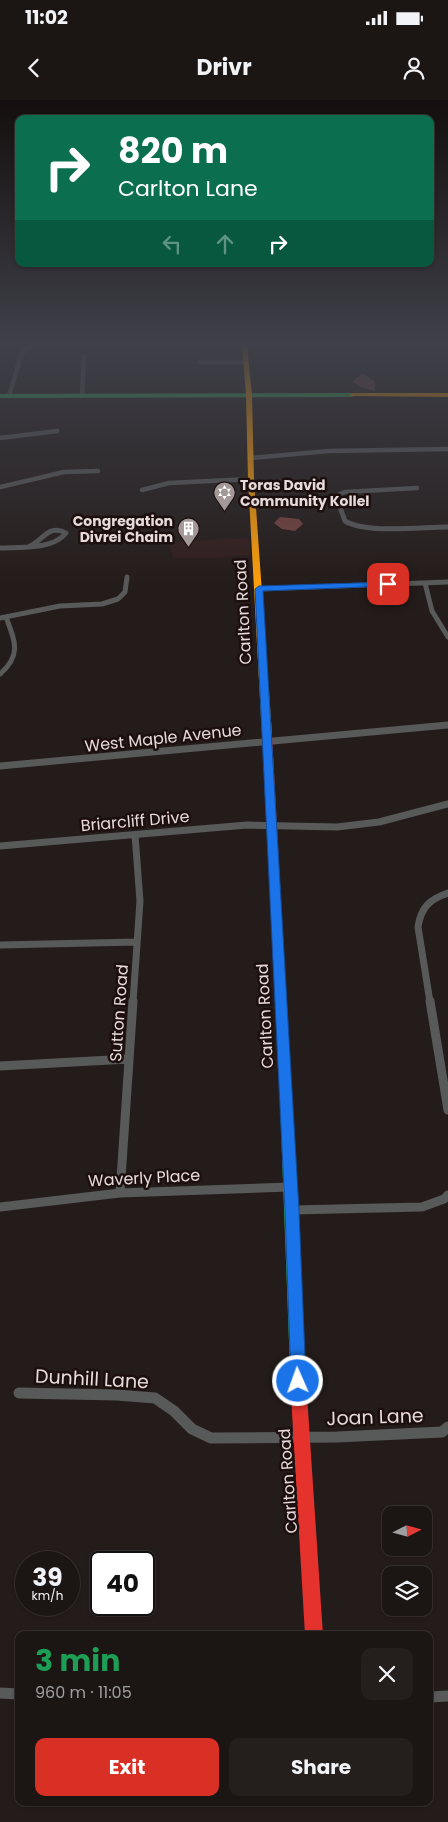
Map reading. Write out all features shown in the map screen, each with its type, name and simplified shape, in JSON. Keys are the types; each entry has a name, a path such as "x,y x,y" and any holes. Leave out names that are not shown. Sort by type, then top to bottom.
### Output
{"street":[{"name":"Carlton Road","path":"250,425 251,479 259,589 292,1210 301,1437 314,1631"},
{"path":"0,438 39,435 58,431"},
{"path":"251,458 344,450 448,449"},
{"path":"0,487 64,472 98,471"},
{"path":"142,490 179,482 251,479"},
{"path":"417,488 345,492 340,494 339,498 342,516 345,521 362,528 448,527"},
{"path":"0,548 30,546 57,541 65,536 66,533 58,530 47,531 36,543 30,546"},
{"path":"0,674 8,668 15,656 16,644 3,618 60,606 112,602 125,592 127,577"},
{"path":"259,589 448,582"},
{"path":"425,583 432,610 448,637"},
{"name":"West Maple Avenue","path":"0,766 94,759 448,725"},
{"name":"Briarcliff Drive","path":"0,846 247,825 345,826 379,822 448,804"},
{"name":"Sutton Road","path":"120,1192 140,901 135,835"},
{"path":"448,893 438,896 424,906 419,915 418,927 448,1110"},
{"path":"0,945 137,942"},
{"path":"0,1066 130,1059"},
{"name":"Waverly Place","path":"0,1207 120,1192 290,1187"},
{"path":"292,1210 422,1207 444,1199 448,1195"},
{"name":"Dunhill Lane","path":"19,1393 117,1395 154,1398 174,1411 192,1429 211,1438 301,1437"},
{"name":"Joan Lane","path":"301,1437 442,1432 448,1427"},
{"path":"0,1693 15,1694"},
{"path":"433,1697 448,1696"}],"shaded area":[{"path":"280,517 299,519 303,524 295,531 282,529 274,523"},
{"path":"249,538 250,555 217,558 173,558 169,542"}],"traffic: fast":[{"path":"286,1102 299,1395"}],"traffic: slow":[{"path":"250,425 251,479 267,735"}],"traffic: jam":[{"path":"267,735 286,1102"},
{"path":"299,1395 314,1631"}],"place":[{"name":"Toras David Community Kollel","path":"224,512"},
{"name":"Congregation Divrei Chaim","path":"189,548"}],"route":[{"path":"298,1381 292,1210 259,589 388,584"}]}
